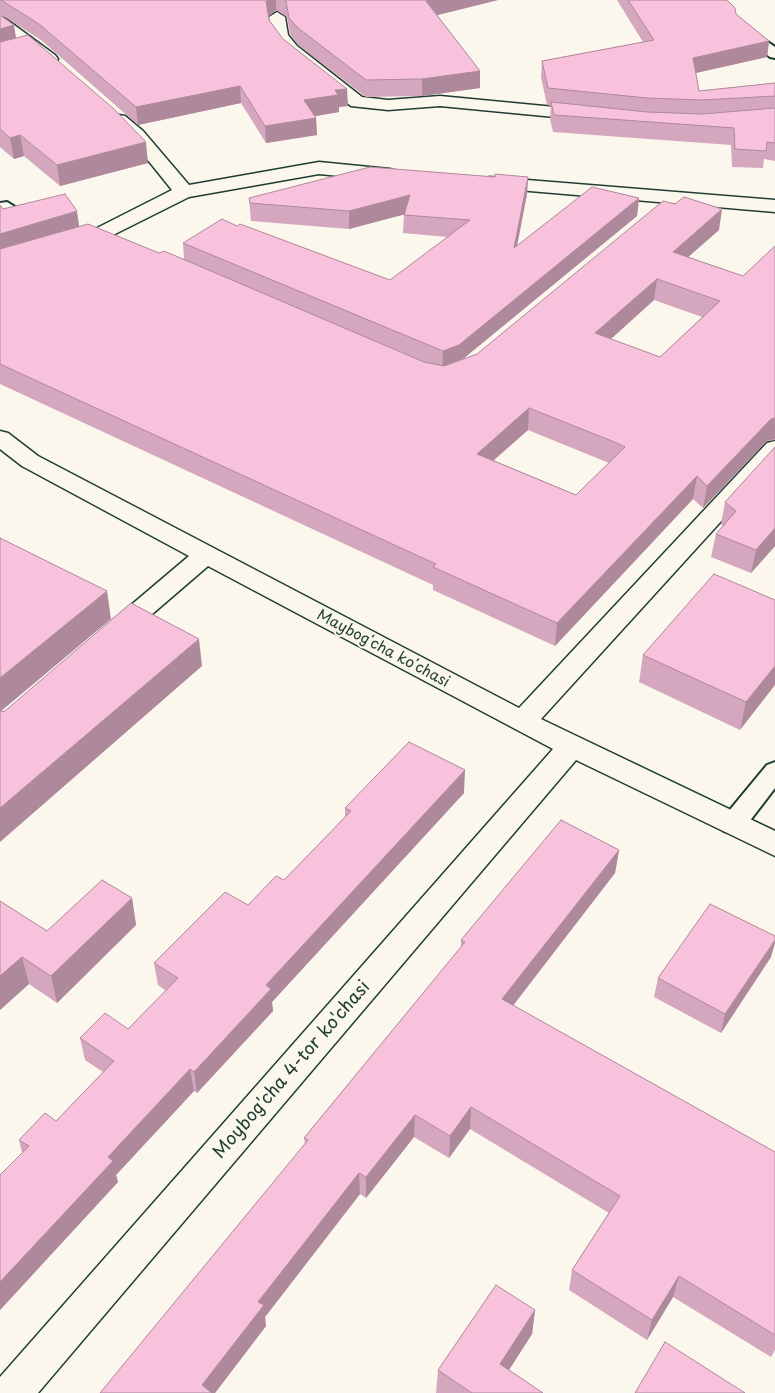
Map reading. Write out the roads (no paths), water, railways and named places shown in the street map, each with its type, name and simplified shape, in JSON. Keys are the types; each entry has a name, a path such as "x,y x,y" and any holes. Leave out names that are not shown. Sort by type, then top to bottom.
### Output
{"street":[{"path":"276,17 280,36 291,50 350,96 364,104 388,105 440,101 608,118"},
{"path":"0,22 26,49 62,70"},
{"path":"104,106 137,135 184,192"},
{"path":"0,264 100,234 184,192 319,168 407,176"},
{"path":"476,182 672,200 775,206"},
{"path":"649,219 672,200"},
{"path":"100,234 126,246"},
{"name":"Maybogʻcha koʻchasi","path":"0,438 30,461 522,722 775,844"},
{"path":"522,722 775,448"},
{"path":"91,652 205,555"},
{"name":"Moybog'cha 4-tor ko'chasi","path":"12,1393 572,746"}],"lane":[{"path":"740,26 775,54"},
{"path":"734,824 775,771"}]}
